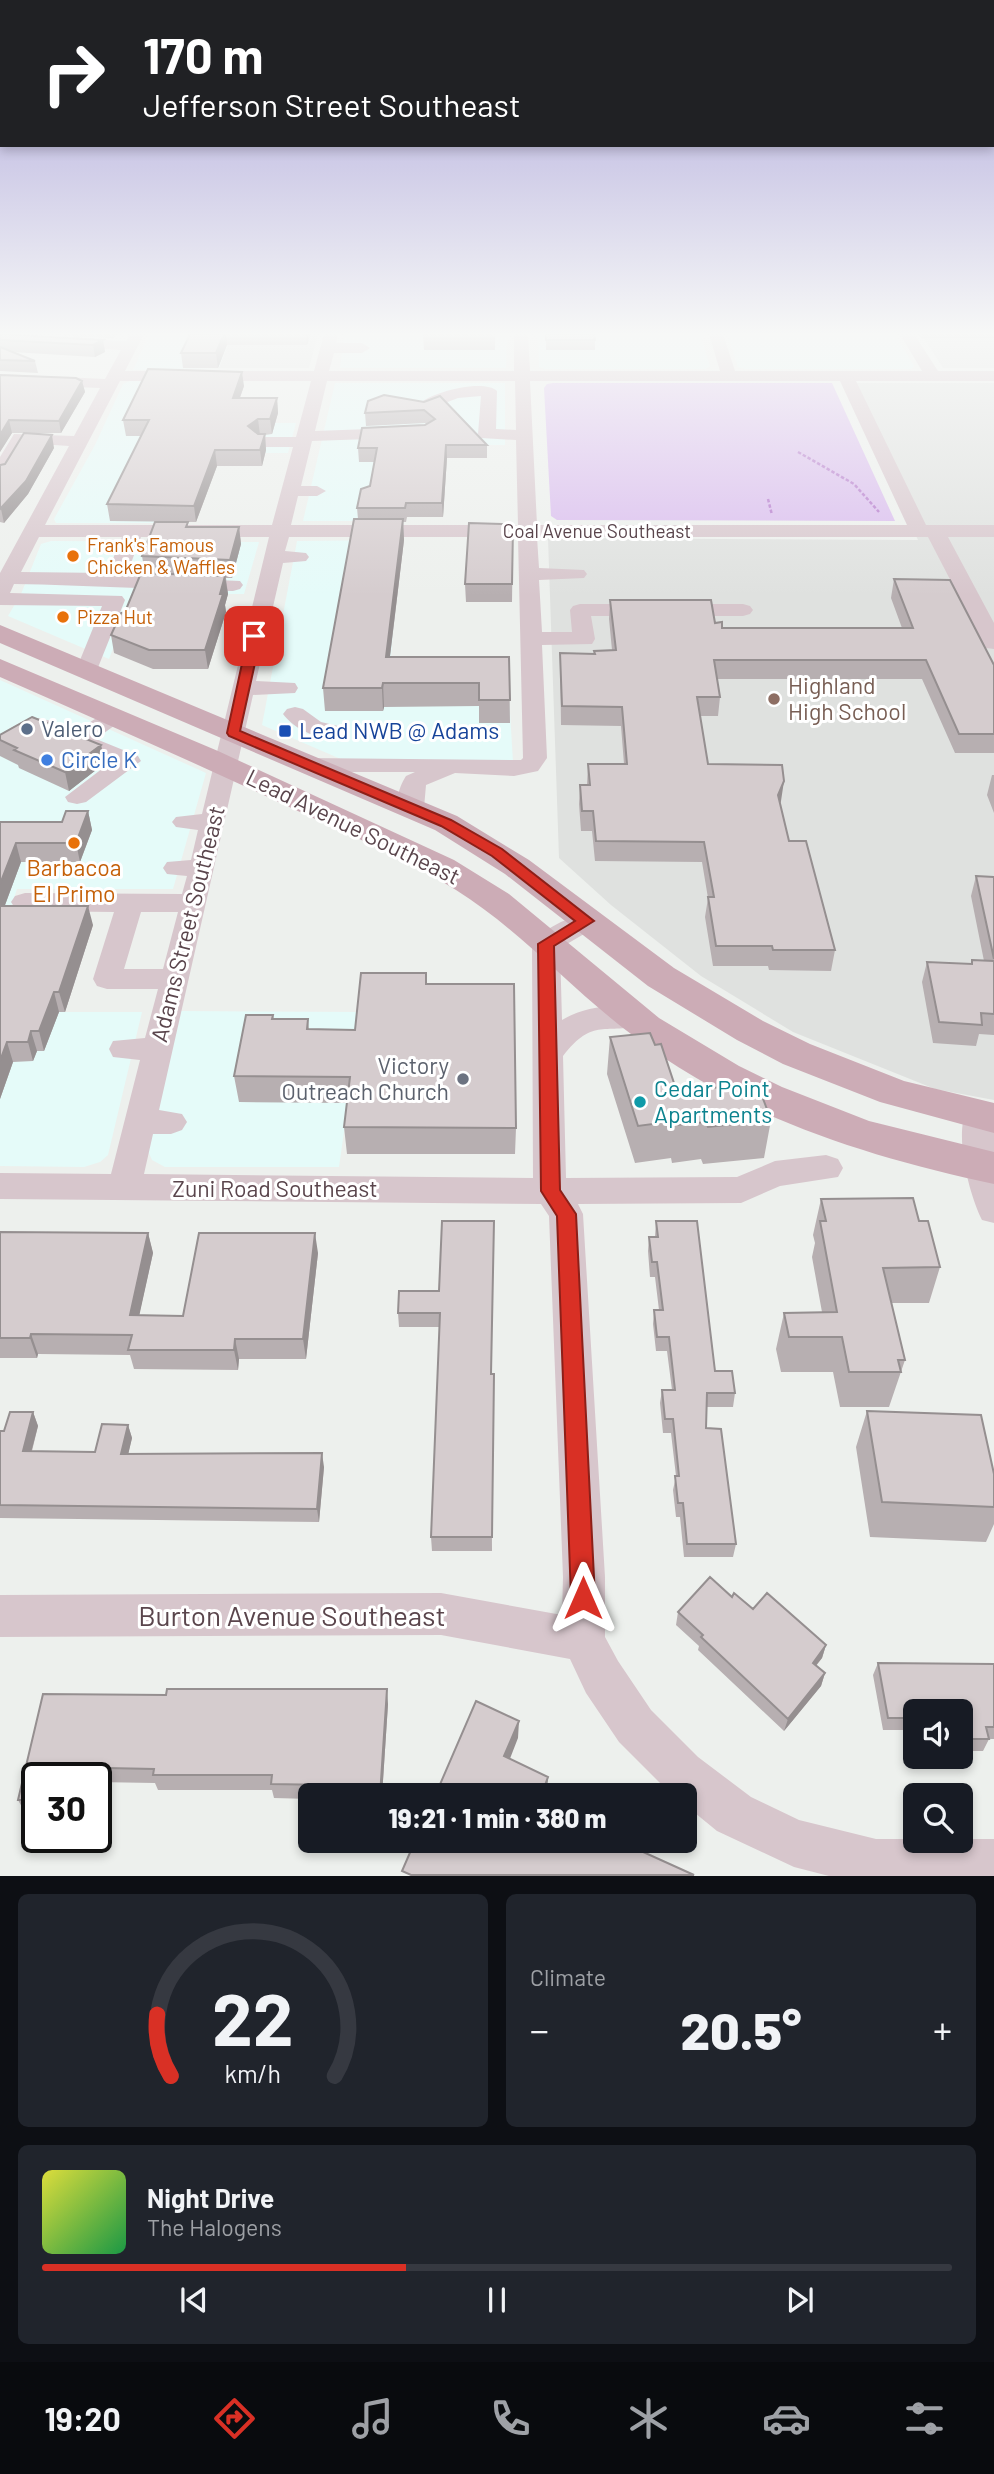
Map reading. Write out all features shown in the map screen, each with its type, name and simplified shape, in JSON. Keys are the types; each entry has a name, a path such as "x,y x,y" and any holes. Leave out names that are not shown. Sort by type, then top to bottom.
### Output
{"main road":[{"name":"Lead Avenue Southeast","path":"0,633 446,823 497,853 678,989 748,1031 838,1072 910,1097 986,1116"},
{"name":"Lead Avenue Southeast","path":"0,667 226,765 443,867 500,904 634,1017 721,1074 835,1125 906,1147 988,1167"}],"street":[{"path":"91,422 33,531 14,546 4,585 115,579 135,584 233,585"},
{"name":"Adams Street Southeast","path":"124,1187 194,903 189,868 199,822 226,765 280,531 288,481 307,447 312,422"},
{"path":"488,422 487,434 524,435"},
{"path":"307,765 470,764 514,769 529,766 535,758 527,531 517,467 524,435 523,422"},
{"path":"870,422 927,531 994,643"},
{"path":"261,442 307,447 414,432"},
{"path":"0,472 20,438 77,448 94,454"},
{"path":"288,481 317,491"},
{"path":"24,509 44,510"},
{"name":"Coal Avenue Southeast","path":"33,531 84,525 134,531 232,525 280,531 434,541 477,525 527,531 994,531"},
{"path":"115,579 134,531"},
{"path":"728,552 739,541 737,531"},
{"path":"274,557 299,557"},
{"path":"529,574 577,574"},
{"path":"268,582 289,582"},
{"path":"0,599 115,600 87,670"},
{"path":"531,638 584,639 580,610 743,610"},
{"path":"242,688 287,688"},
{"path":"295,714 313,727 330,730"},
{"path":"77,741 114,716"},
{"path":"0,745 34,723 129,761 77,797"},
{"path":"411,808 411,791 415,781 434,772 470,764"},
{"path":"25,902 194,903"},
{"path":"130,903 107,979 175,979"},
{"path":"586,921 546,944 550,1191 566,1214 584,1577 583,1640 602,1677 635,1726 682,1773 734,1814 794,1843 876,1863 994,1863"},
{"path":"548,1054 566,1031 586,1019 634,1017"},
{"path":"124,1049 158,1049"},
{"path":"986,1116 988,1167 994,1210"},
{"path":"140,1122 171,1122"},
{"name":"Zuni Road Southeast","path":"0,1186 741,1190 775,1174 826,1168"},
{"name":"Burton Avenue Southeast","path":"0,1616 441,1614 583,1640"}],"path":[{"path":"798,452 860,487 871,497 884,521"},
{"path":"768,499 770,508"}],"shaded area":[{"path":"106,422 296,423 288,453 189,453 162,523 56,523 54,519"},
{"path":"326,422 505,422 505,445 410,445 403,521 303,521"},
{"path":"546,422 850,422 895,521 557,520 551,516"},
{"name":"Highland High School","path":"861,422 994,422 994,1100 935,1089 793,1032 701,976 611,905 559,858 548,538 918,540"},
{"path":"401,540 389,680 508,680 513,762 343,760 262,725 297,541"},
{"path":"51,541 259,542 244,594 134,594 109,659 8,616 21,594 41,544"},
{"path":"0,680 206,773 173,889 17,889 0,940"},
{"path":"180,1011 361,1012 339,1167 165,1167 152,1160 148,1151"},
{"path":"0,1012 142,1012 108,1155 100,1162 84,1167 0,1166"}],"building":[{"path":"0,422 8,422 0,435"},
{"path":"148,422 254,422 248,426 258,434 265,434 260,450 215,450 194,506 107,504"},
{"path":"431,422 465,422 487,445 446,445 442,503 406,503 405,508 357,508 361,489 370,486 377,448 358,448 362,428 425,425"},
{"path":"24,433 52,435 26,481 0,509 0,465 5,464"},
{"path":"354,519 403,519 386,657 509,657 510,700 479,700 479,683 383,683 382,688 323,688"},
{"path":"155,522 188,522 186,527 239,527 230,560 142,556"},
{"path":"469,523 502,524 513,528 512,584 465,584"},
{"path":"141,573 225,576 220,594 223,594 205,650 149,650 111,635 121,613 125,612"},
{"path":"894,579 950,580 994,665 994,734 959,734 926,660 714,660 720,697 697,697 708,764 782,765 784,781 778,795 789,841 806,841 835,950 716,946 708,897 714,897 704,842 596,841 593,811 582,811 580,785 590,785 588,764 627,764 622,707 562,706 560,653 595,654 594,651 616,650 610,600 711,600 715,623 722,622 722,628 913,628"},
{"path":"32,717 101,745 65,772 14,750 17,748 0,740 0,735"},
{"path":"66,811 88,811 76,843 16,843 0,884 0,822 62,822"},
{"path":"976,876 994,877 994,959"},
{"path":"0,906 88,906 59,992 54,992 39,1031 31,1031 28,1042 7,1042 0,1061"},
{"path":"972,960 994,961 994,1014 981,1013 982,1025 939,1022 927,962 972,964"},
{"path":"361,973 426,973 426,984 514,984 516,1128 344,1127 350,1077 234,1076 246,1015 273,1015 272,1019 308,1019 307,1029 355,1030"},
{"path":"650,1033 655,1045 661,1044 677,1092 739,1085 741,1090 759,1088 771,1120 708,1127 706,1122 676,1125 675,1121 638,1126 610,1037"},
{"path":"913,1198 919,1221 928,1221 940,1267 883,1268 905,1360 898,1360 901,1372 849,1372 842,1337 789,1337 784,1313 837,1312 820,1221 826,1221 821,1199"},
{"path":"442,1221 494,1221 492,1537 431,1537 440,1313 398,1313 399,1291 439,1291"},
{"path":"656,1221 697,1221 715,1371 732,1371 735,1393 707,1393 706,1428 721,1429 736,1544 687,1544 683,1503 678,1503 675,1476 679,1476 673,1419 665,1419 662,1390 675,1390 669,1337 657,1337 654,1310 663,1310 657,1262 652,1262 649,1237 658,1237"},
{"path":"0,1232 148,1233 130,1315 183,1316 199,1233 315,1233 303,1339 235,1339 234,1350 128,1350 132,1335 31,1334 30,1338 0,1338"},
{"path":"867,1411 981,1415 994,1474 994,1507 882,1502"},
{"path":"10,1412 33,1412 23,1451 95,1452 102,1424 128,1425 121,1454 322,1453 317,1509 0,1505 0,1431 4,1431"},
{"path":"710,1577 732,1597 734,1593 753,1609 767,1593 826,1645 813,1663 825,1673 788,1719 678,1612"},
{"path":"878,1663 994,1664 994,1727 986,1727 989,1739 973,1739 973,1699 903,1699 903,1718 888,1718"},
{"path":"167,1689 387,1689 381,1783 271,1784 272,1775 153,1775 154,1769 112,1768 112,1762 27,1762 43,1694 166,1695"},
{"path":"476,1701 519,1721 504,1756 548,1777 546,1783 441,1783"},
{"path":"410,1853 645,1853 694,1875 411,1875 402,1871"}],"place":[{"name":"Frank's Famous Chicken & Waffles","path":"73,556"},
{"name":"Pizza Hut","path":"63,617"},
{"name":"Highland High School","path":"774,699"},
{"name":"Valero","path":"27,729"},
{"name":"Lead NWB @ Adams","path":"285,731"},
{"name":"Circle K","path":"47,760"},
{"name":"Barbacoa El Primo","path":"74,843"},
{"name":"Victory Outreach Church","path":"463,1079"},
{"name":"Cedar Point Apartments","path":"640,1102"}],"route":[{"path":"254,636 233,733 446,823 497,853 586,921 546,944 550,1191 566,1214 583,1598"}]}
